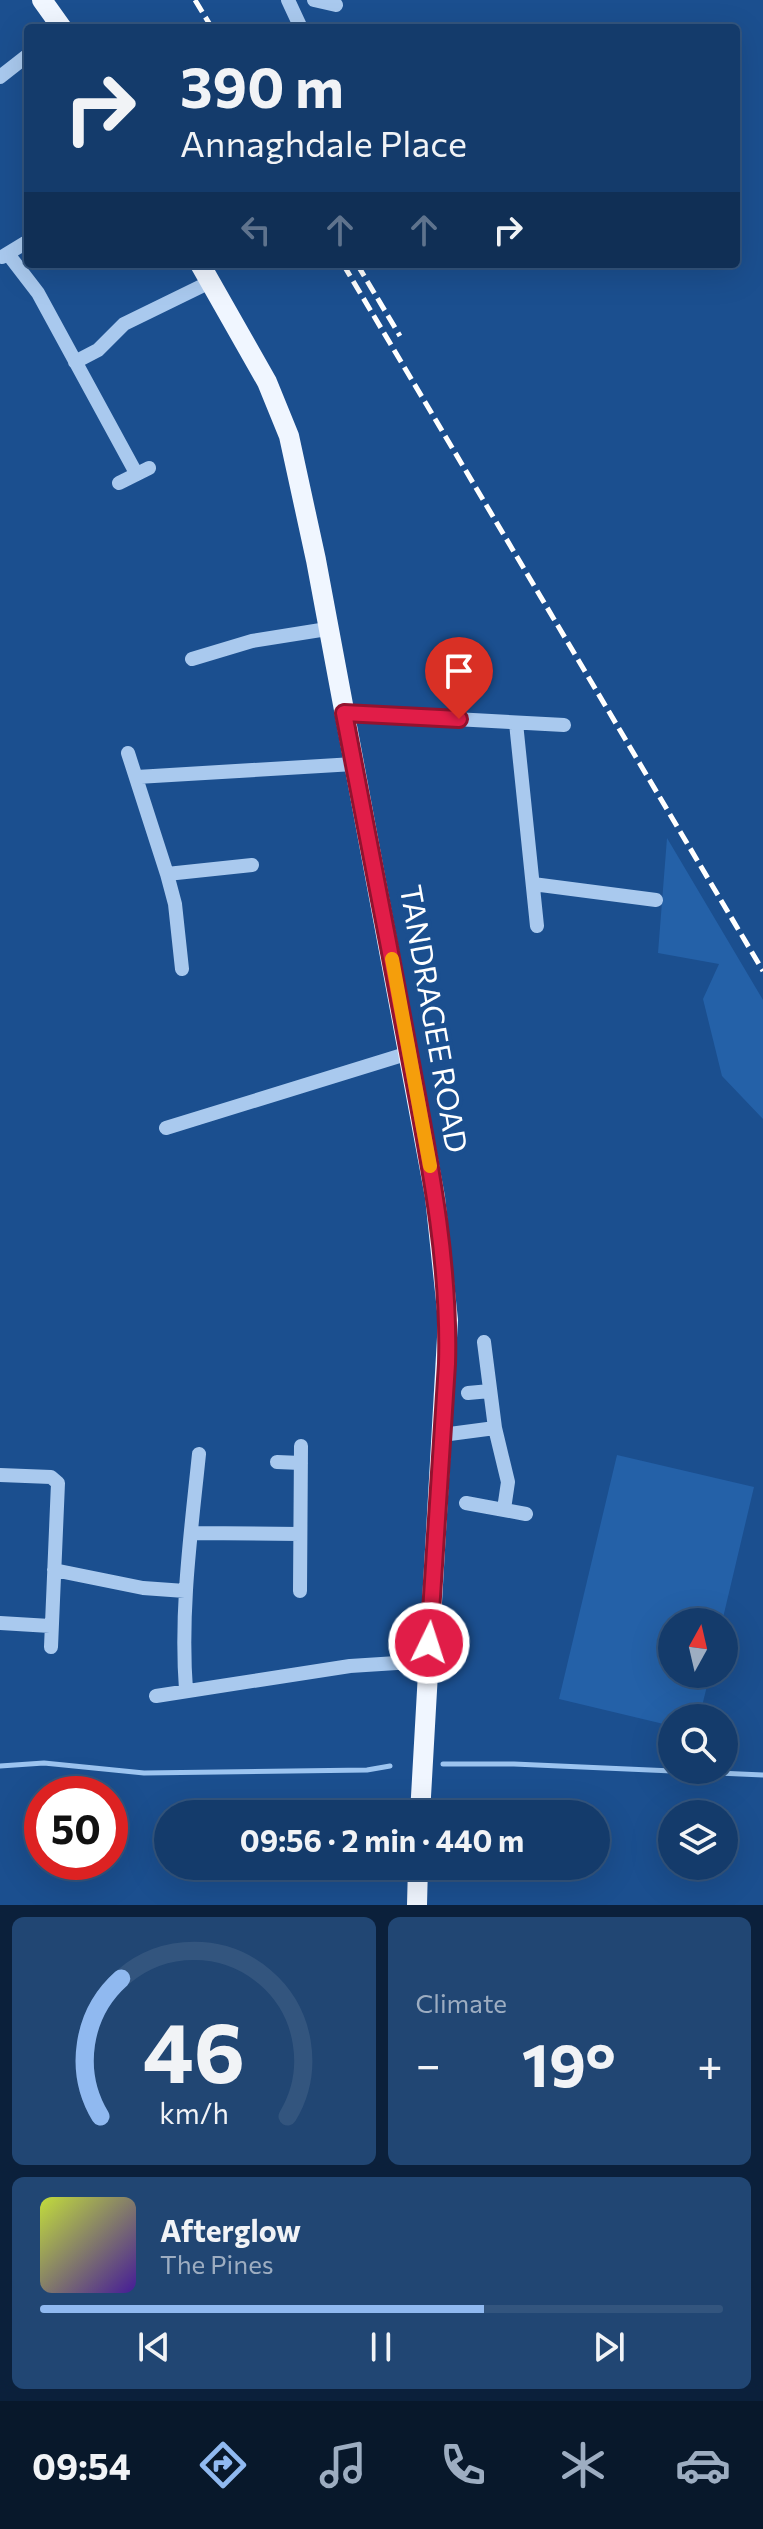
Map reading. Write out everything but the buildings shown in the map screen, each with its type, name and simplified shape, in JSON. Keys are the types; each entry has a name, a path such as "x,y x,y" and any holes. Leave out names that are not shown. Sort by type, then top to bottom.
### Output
{"main road":[{"path":"42,0 59,24"},
{"name":"TANDRAGEE ROAD","path":"205,273 267,382 289,436 316,560 435,1197 448,1320 421,1800"},
{"path":"417,1905 418,1880"}],"street":[{"path":"288,0 299,24"},
{"path":"314,0 336,5"},
{"path":"0,77 24,58"},
{"path":"24,244 4,256 38,293 75,362 142,471 119,483"},
{"path":"75,362 98,350 124,324 205,273"},
{"path":"192,659 252,641 327,629"},
{"path":"344,713 564,725"},
{"path":"516,723 537,926"},
{"path":"128,753 175,904 182,969"},
{"path":"137,777 354,764"},
{"path":"167,874 252,865"},
{"path":"533,884 656,900"},
{"path":"166,1128 409,1053"},
{"path":"484,1342 495,1428 508,1482 504,1509"},
{"path":"468,1393 490,1391"},
{"path":"442,1435 495,1428"},
{"path":"300,1591 301,1446"},
{"path":"186,1690 183,1651 185,1591 199,1454"},
{"path":"277,1462 301,1463"},
{"path":"0,1475 51,1477 58,1483 51,1647"},
{"path":"466,1503 526,1514"},
{"path":"191,1533 300,1534"},
{"path":"54,1570 143,1588 185,1591"},
{"path":"0,1623 50,1626"},
{"path":"156,1696 350,1666 428,1661"}],"shaded area":[{"path":"667,838 763,1000 763,1119 722,1076 703,999 719,964 658,953"},
{"path":"617,1455 754,1487 725,1608 658,1608 658,1688 706,1688 702,1704 658,1704 658,1723 559,1699"}],"waterway":[{"path":"0,1766 44,1763 144,1773 367,1770 390,1766"},
{"path":"443,1764 514,1764 763,1775"}],"railway":[{"path":"195,0 210,24"},
{"path":"345,268 763,971"},
{"path":"359,268 400,336"}],"slow traffic":[{"path":"392,959 430,1166"}],"route":[{"path":"429,1643 447,1364 446,1280 435,1197 387,930 344,713 459,719"}]}
